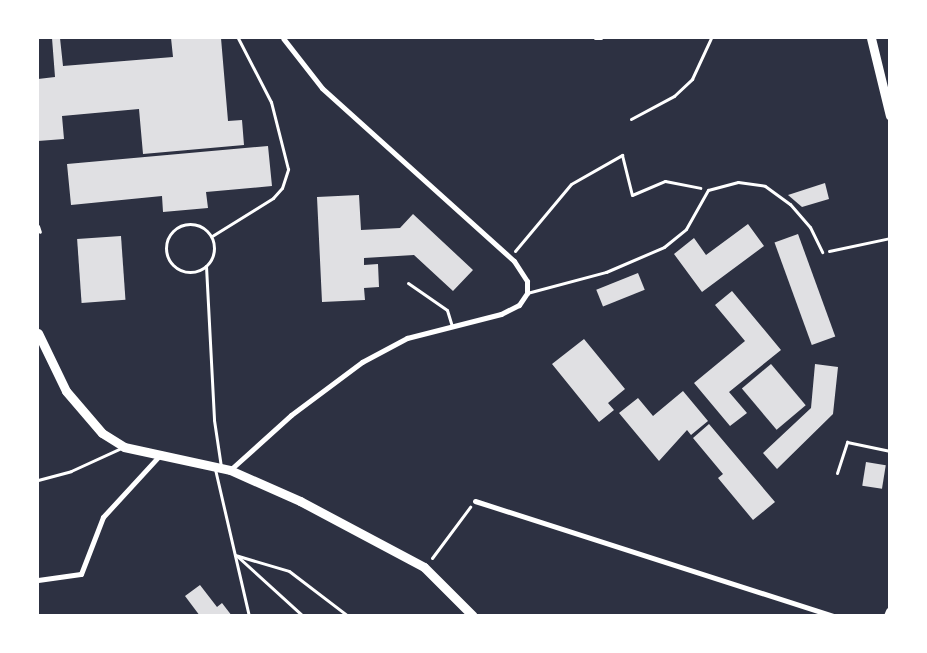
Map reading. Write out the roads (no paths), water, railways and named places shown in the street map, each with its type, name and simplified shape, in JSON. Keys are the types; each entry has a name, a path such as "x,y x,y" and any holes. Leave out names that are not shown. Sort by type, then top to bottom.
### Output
{"street":[{"path":"222,468 362,362 408,338 502,314 520,305 527,293 523,272 510,257 322,88 283,38"},
{"path":"871,38 890,116"},
{"path":"38,333 84,416 124,446 159,456 222,468 369,535 424,567 473,616"},
{"path":"38,580 81,574 103,517 159,456"},
{"path":"476,501 833,616"},
{"path":"888,616 890,611"}],"lane":[{"path":"212,236 272,198 282,188 288,169 271,102 238,38"},
{"path":"595,38 601,38"},
{"path":"631,119 674,96 692,79 711,38"},
{"path":"527,293 606,272 664,247 686,229 708,190 738,182 765,186 795,210 822,252"},
{"path":"206,266 192,272 177,268 168,256 168,241 176,229 192,224 212,236"},
{"path":"38,226 40,232"},
{"path":"212,236 214,252 206,266 214,420 235,555 248,616"},
{"path":"408,283 447,310 452,326"},
{"path":"837,473 847,442 890,451"},
{"path":"38,480 71,471 124,446"},
{"path":"235,555 303,616"},
{"path":"235,555 289,570 348,616"}]}
